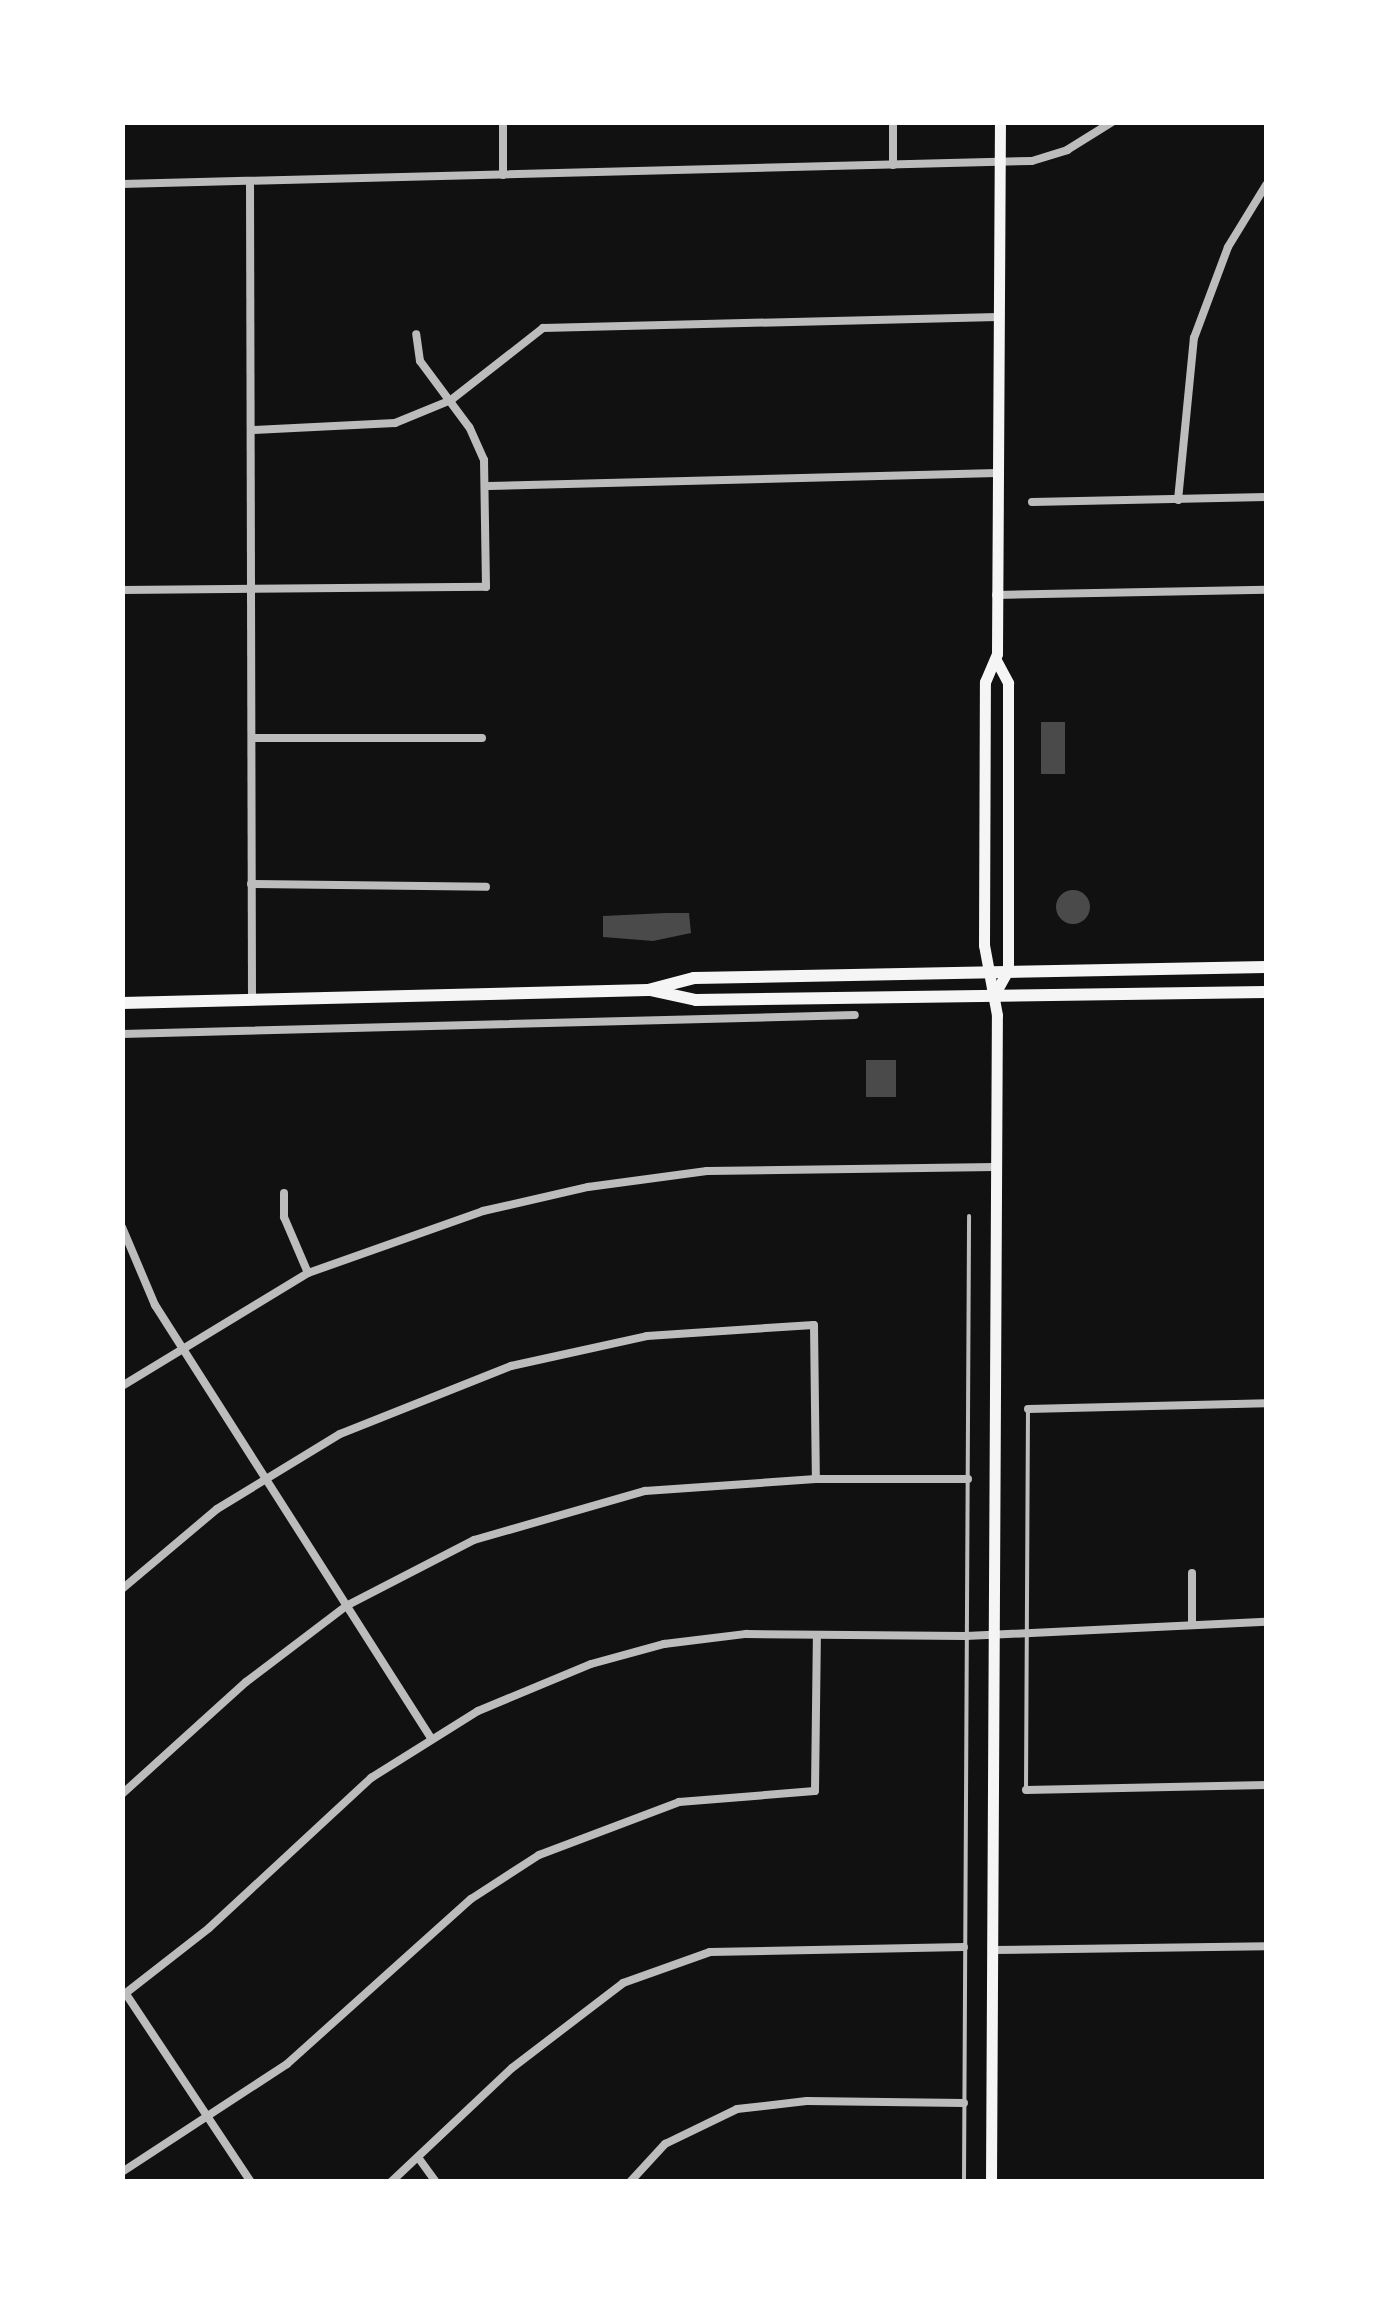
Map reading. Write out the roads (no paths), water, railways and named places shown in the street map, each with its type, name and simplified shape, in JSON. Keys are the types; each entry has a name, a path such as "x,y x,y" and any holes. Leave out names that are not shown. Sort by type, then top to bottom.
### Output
{"main road":[{"path":"996,992 984,970 985,682 996,660 1000,122"},
{"path":"992,2182 996,992 1008,970 1008,682 996,660"},
{"path":"122,1003 648,990 694,978 1266,967"},
{"path":"648,990 696,1000 996,992 1266,992"}],"street":[{"path":"503,122 503,175"},
{"path":"893,122 893,166"},
{"path":"122,184 999,162 1052,157 1112,122"},
{"path":"250,181 252,1000"},
{"path":"1178,500 1194,338 1228,247 1266,184"},
{"path":"252,430 396,422 451,400 543,328 998,317"},
{"path":"122,590 486,587 489,486 469,427 420,361 416,334"},
{"path":"489,486 997,473"},
{"path":"1032,502 1266,497"},
{"path":"996,596 1266,590"},
{"path":"253,738 482,738"},
{"path":"251,884 486,887"},
{"path":"122,1034 856,1015"},
{"path":"122,1386 181,1345 308,1273 483,1212 649,1176 764,1168 996,1167"},
{"path":"284,1193 284,1217 308,1273"},
{"path":"122,1227 155,1305 431,1738"},
{"path":"122,1589 264,1477 390,1412 511,1366 646,1336 814,1325 816,1479"},
{"path":"1028,1409 1266,1403"},
{"path":"122,1794 246,1682 346,1606 474,1540 592,1502 699,1485 816,1479 968,1480"},
{"path":"1192,1573 1192,1623"},
{"path":"251,2182 124,1995 371,1778 431,1738 558,1678 664,1644 816,1635 966,1636 994,1631 1266,1622"},
{"path":"122,2172 210,2121 306,2049 472,1899 538,1856 679,1802 815,1791 816,1635"},
{"path":"1026,1790 1266,1785"},
{"path":"391,2182 420,2160 512,2068 623,1983 710,1952 964,1946"},
{"path":"992,1950 1266,1946"},
{"path":"630,2182 664,2144 737,2109 807,2102 964,2103"},
{"path":"420,2160 436,2182"}],"lane":[{"path":"964,2182 969,1216"},
{"path":"1026,1790 1028,1409"}]}
